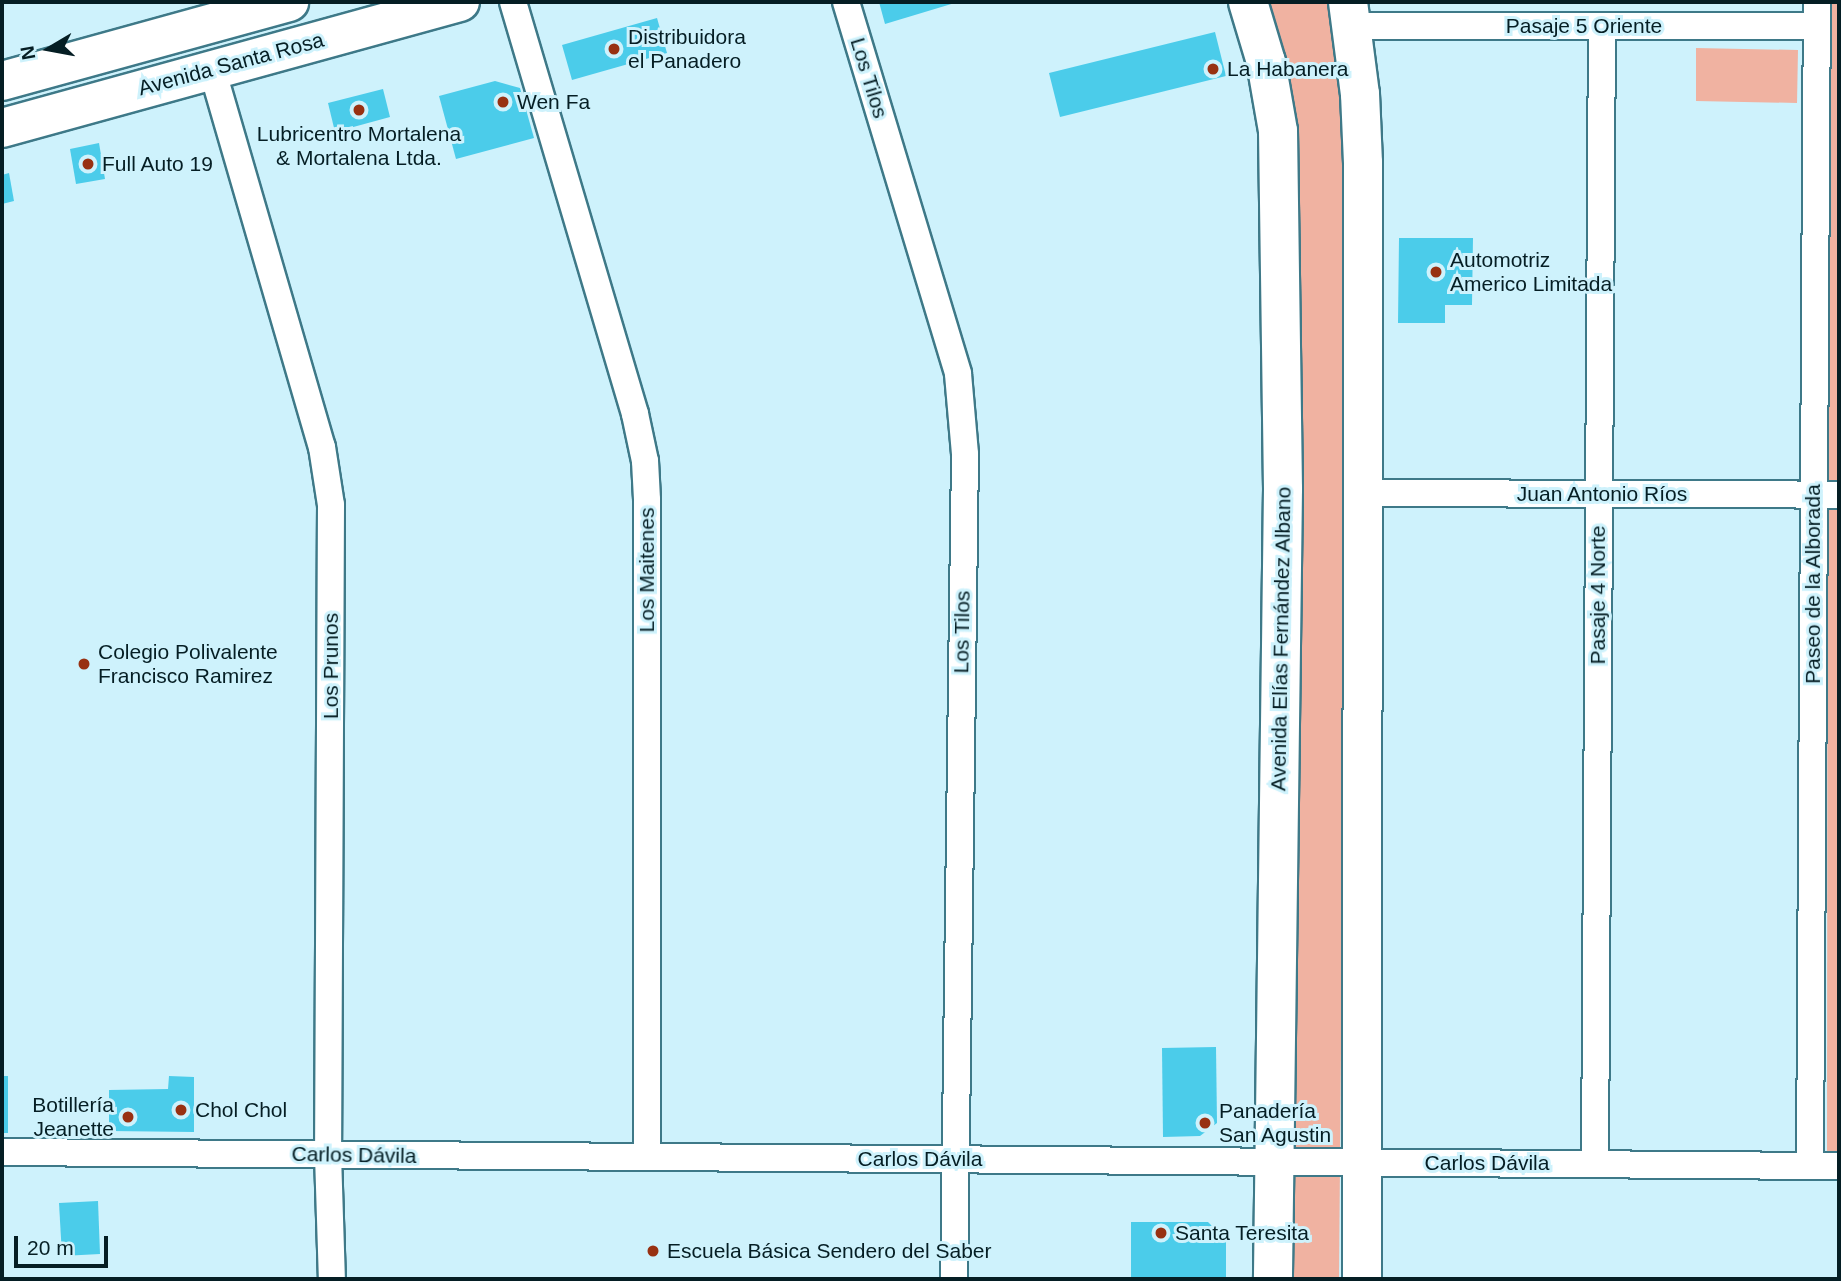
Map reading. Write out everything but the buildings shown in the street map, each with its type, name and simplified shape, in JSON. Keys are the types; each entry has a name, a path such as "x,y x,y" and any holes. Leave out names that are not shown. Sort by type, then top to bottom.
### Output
{"main road":[{"name":"Avenida Santa Rosa","path":"2,81 289,2"},
{"name":"Avenida Santa Rosa","path":"2,128 460,2"},
{"name":"Avenida Elías Fernández Albano","path":"1248,2 1266,62 1278,131 1283,489 1273,1279"},
{"path":"1350,14 1363,163 1362,1279"}],"street":[{"name":"Los Maitenes","path":"513,2 635,414 645,461 647,1157"},
{"name":"Los Tilos","path":"846,2 958,374 965,454 954,1279"},
{"name":"Pasaje 5 Oriente","path":"1350,14 1602,26 1817,14"},
{"name":"Paseo de la Alborada","path":"1810,1166 1827,495 1817,14"},
{"name":"Pasaje 4 Norte","path":"1595,1164 1602,26"},
{"name":"Los Prunos","path":"212,69 322,447 331,505 328,1155 332,1279"},
{"name":"Juan Antonio Ríos","path":"1364,493 1827,495"},
{"name":"Carlos Dávila","path":"2,1152 1839,1166"}],"shaded area":[{"path":"1266,2 1327,2 1349,139 1339,1279 1286,1279"},
{"path":"1828,2 1839,2 1839,1153 1827,1156"},
{"path":"1696,48 1798,50 1797,103 1696,101"}],"place":[{"name":"Distribuidora el Panadero","path":"614,49"},
{"name":"La Habanera","path":"1213,69"},
{"name":"Wen Fa","path":"503,102"},
{"name":"Lubricentro Mortalena & Mortalena Ltda.","path":"359,110"},
{"name":"Full Auto 19","path":"88,164"},
{"name":"Automotriz Americo Limitada","path":"1436,272"},
{"name":"Colegio Polivalente Francisco Ramirez","path":"84,664"},
{"name":"Chol Chol","path":"181,1110"},
{"name":"Botillería Jeanette","path":"128,1117"},
{"name":"Panadería San Agustin","path":"1205,1123"},
{"name":"Santa Teresita","path":"1161,1233"},
{"name":"Escuela Básica Sendero del Saber","path":"653,1251"}]}
